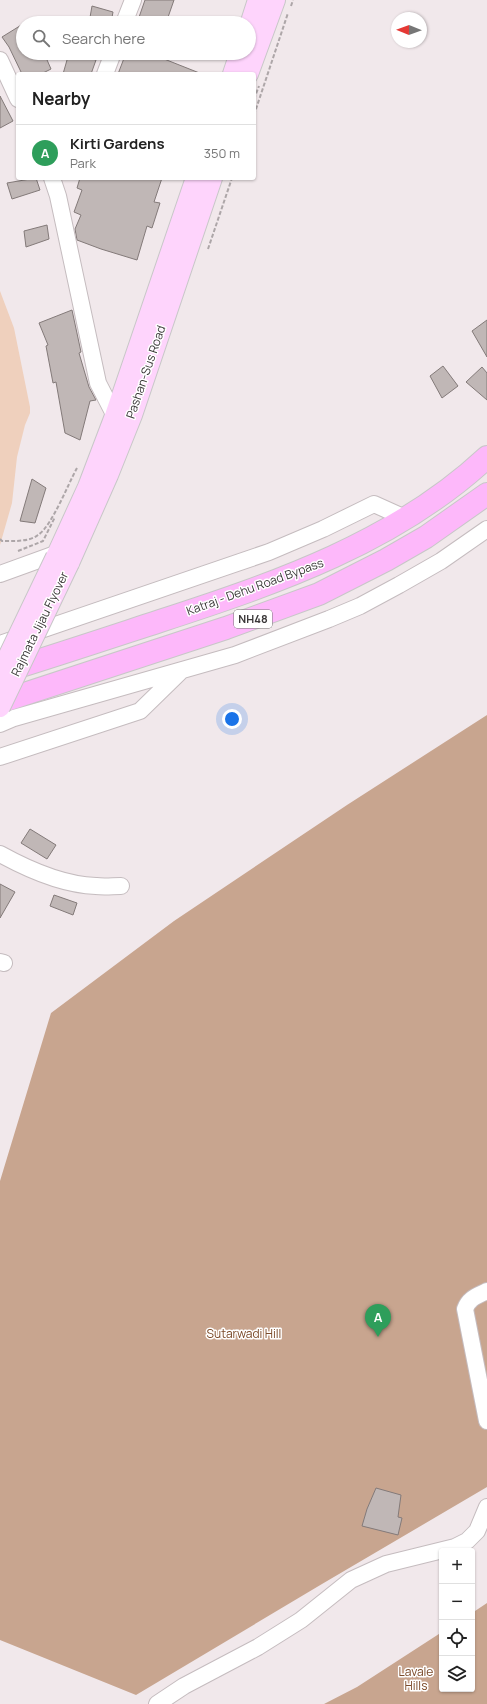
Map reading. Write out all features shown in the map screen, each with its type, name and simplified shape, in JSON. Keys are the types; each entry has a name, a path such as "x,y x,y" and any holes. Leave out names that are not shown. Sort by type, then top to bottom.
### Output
{"highway":[{"name":"Katraj - Dehu Road Bypass","path":"0,673 279,581 336,556 405,518 466,476 487,457"},
{"name":"NH48","path":"0,702 226,628 319,594 367,571 426,537 487,494"}],"main road":[{"path":"253,16 258,0"},
{"path":"256,52 275,0"},
{"path":"234,72 238,60"},
{"path":"249,72 253,60"},
{"name":"Pashan-Sus Road","path":"61,558 115,416 195,180"},
{"name":"Pashan-Sus Road","path":"61,558 108,475 132,415 211,180"},
{"name":"Rajmata Jijau Flyover","path":"0,673 61,558"},
{"name":"Rajmata Jijau Flyover","path":"0,707 61,558"}],"street":[{"path":"126,16 132,0"},
{"path":"0,60 16,94"},
{"path":"106,72 110,60"},
{"path":"53,180 58,196 98,383 115,416"},
{"path":"58,196 64,180"},
{"path":"0,644 269,552 317,532 374,504 405,518"},
{"path":"0,724 14,718 235,655 360,606 441,561 487,528"},
{"path":"0,574 27,563 61,558"},
{"path":"0,757 140,711 182,670"},
{"path":"0,854 48,876 69,882 96,886 121,886"},
{"path":"487,1291 472,1298 468,1302 465,1309 487,1421"},
{"path":"157,1704 184,1686 258,1647 301,1620 351,1580 386,1564 455,1547 467,1541 482,1530 487,1507"}],"path":[{"path":"256,109 293,0"},
{"path":"208,249 231,180"},
{"path":"1,540 23,540 38,536 46,526 80,465"}],"shaded area":[{"path":"0,291 14,328 30,413 25,425 17,457 12,503 0,545"}],"green space":[{"name":"Sutarwadi Hill","path":"487,715 487,1487 136,1695 0,1640 0,1181 51,1013 174,921 347,805"},
{"name":"Lavale Hills","path":"487,1603 487,1704 324,1704 357,1687 439,1634 439,1692 475,1692 475,1611"}],"building":[{"path":"145,0 174,0 168,16 139,16"},
{"path":"92,6 113,12 112,16 90,16"},
{"path":"16,28 16,60 47,60 51,69 45,72 21,72 9,47 2,37"},
{"path":"67,60 96,60 92,72 64,72"},
{"path":"123,60 167,60 197,72 119,72"},
{"path":"0,96 13,121 0,128"},
{"path":"24,180 37,180 40,190 12,199 7,183"},
{"path":"79,180 161,180 154,202 160,203 152,228 147,226 137,260 77,240 75,229 81,215 74,212 82,190 77,188"},
{"path":"47,225 49,239 26,247 24,231"},
{"path":"72,310 81,352 79,353 89,387 96,400 90,401 80,440 65,433 56,382 53,383 46,346 48,345 39,323"},
{"path":"487,320 487,357 472,331"},
{"path":"443,366 458,386 442,398 430,376"},
{"path":"482,367 487,373 487,400 466,382"},
{"path":"32,479 46,488 35,523 20,521"},
{"path":"30,829 56,845 47,859 21,843"},
{"path":"0,884 15,892 0,918"},
{"path":"54,895 77,903 73,915 50,906"},
{"path":"376,1488 401,1495 398,1517 402,1518 398,1535 362,1526"}],"place":[{"name":"Kirti Gardens","path":"378,1337"}]}
